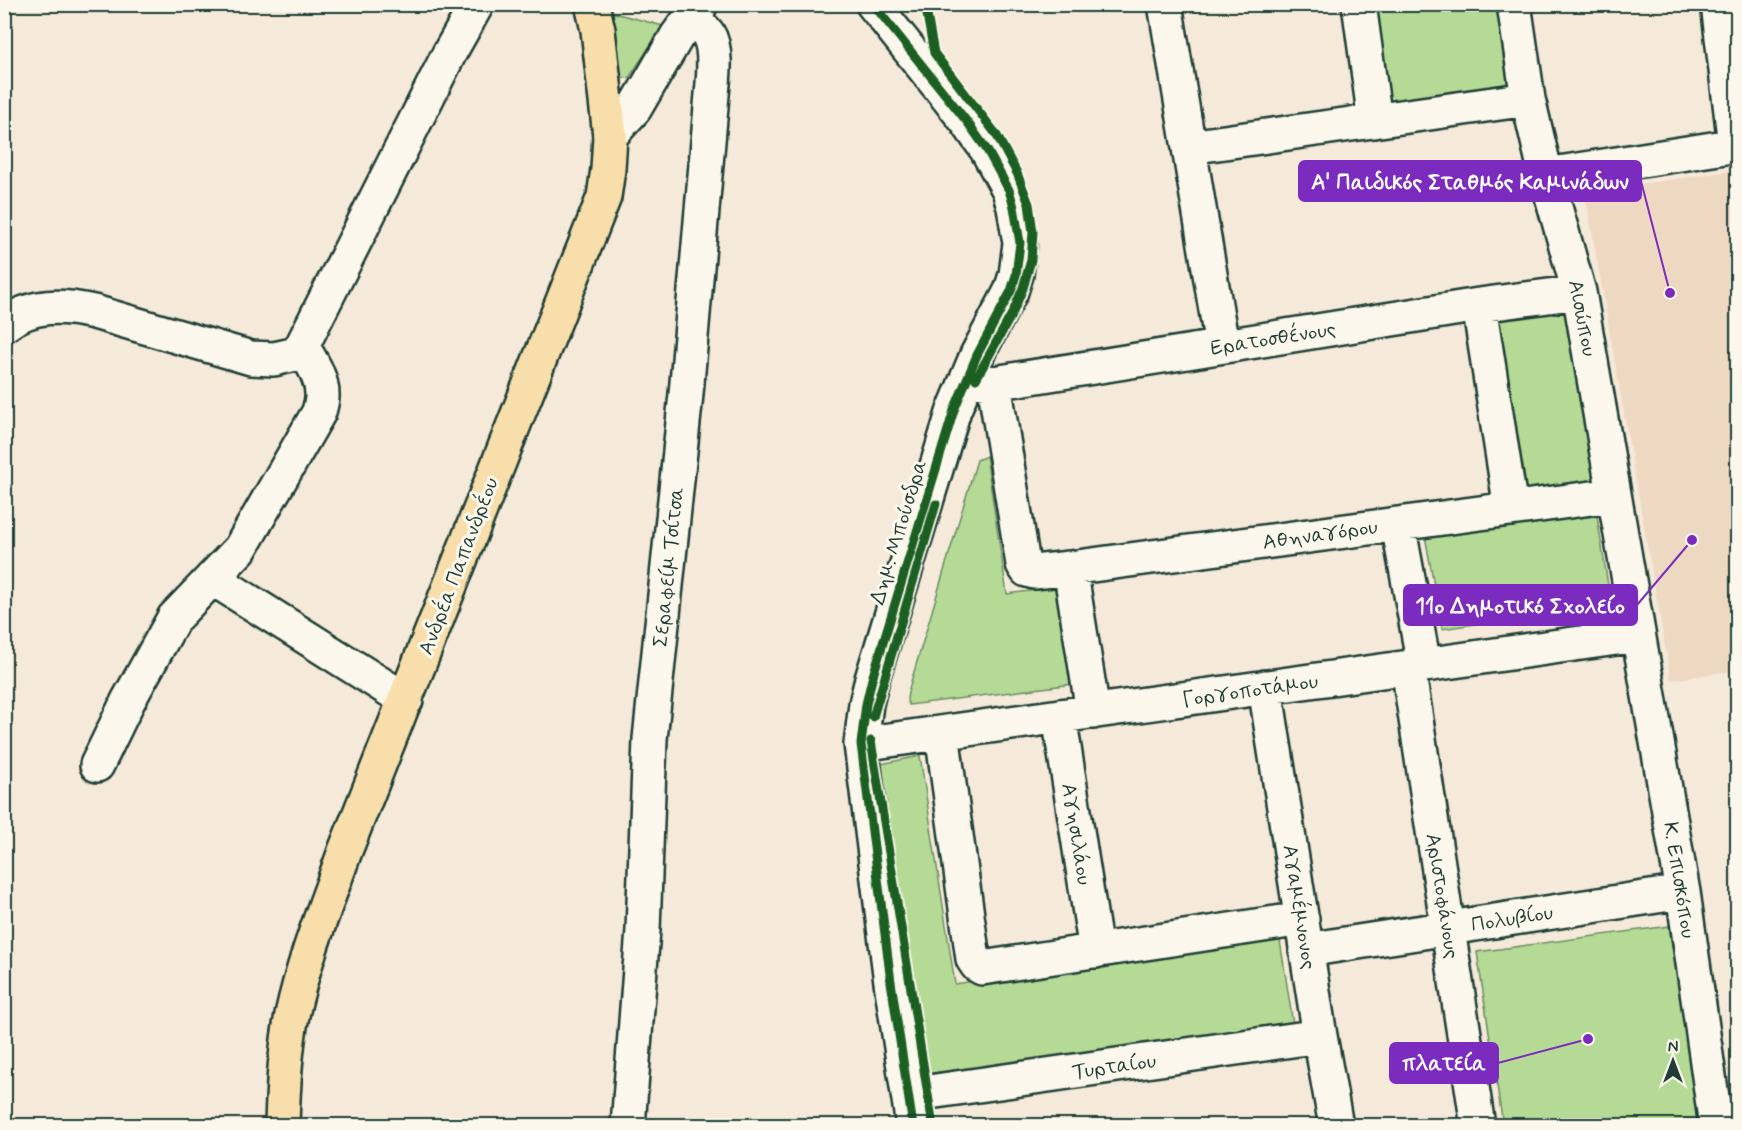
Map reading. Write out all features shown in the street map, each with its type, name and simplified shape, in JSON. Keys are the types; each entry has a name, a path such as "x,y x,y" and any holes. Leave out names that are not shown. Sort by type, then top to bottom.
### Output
{"main road":[{"name":"Ανδρέα Παπανδρέου","path":"282,1125 287,1046 299,984 311,944 345,851 604,197 610,136 598,30 592,4"}],"street":[{"path":"4,325 16,316 40,308 71,307 251,358 274,359 296,354 450,52 477,4"},
{"name":"Δημ. Μπούσδρα","path":"873,4 987,150 1009,190 1020,243 1016,275 980,381 954,410 881,647 866,704 861,744 891,982 911,1110"},
{"path":"1165,4 1222,346"},
{"path":"1359,4 1375,121"},
{"name":"Αισώπου","path":"1514,4 1528,99 1546,176 1580,292 1638,635"},
{"path":"1546,176 1736,145 1718,4"},
{"path":"610,136 635,108 677,36 696,11"},
{"name":"Σεραφείμ Τσίτσα","path":"628,1125 643,930 650,739 685,405 714,60 708,34 696,11"},
{"path":"1189,147 1528,99"},
{"name":"Ερατοσθένους","path":"980,381 1222,346 1479,305 1580,292"},
{"path":"1479,305 1511,509"},
{"path":"97,765 128,701 174,618 240,549 319,412 321,387 302,346"},
{"name":"Αθηναγόρου","path":"980,381 1023,564 1027,570 1034,572 1614,495"},
{"name":"Αριστοφάνους","path":"1398,524 1448,928 1478,1125"},
{"path":"1070,568 1093,712"},
{"path":"212,578 406,700"},
{"name":"Γοργοποτάμου","path":"861,744 1638,635"},
{"name":"Κ. Επισκόπου","path":"1638,635 1683,892 1716,1125"},
{"name":"Αγαμέμνονος","path":"1265,687 1336,1125"},
{"name":"Αγησιλάου","path":"1059,716 1096,951"},
{"name":"Πολυβίου","path":"942,732 973,959 976,965 982,968 1096,951 1304,934 1448,928 1683,892"},
{"name":"Τυρταίου","path":"911,1110 1320,1036"}],"shaded area":[{"path":"1737,170 1737,670 1671,680 1585,192"}],"green space":[{"path":"1369,5 1501,5 1513,90 1383,109"},
{"path":"607,11 663,26 629,78 617,77"},
{"path":"1567,305 1594,485 1518,497 1491,315"},
{"path":"986,456 1007,594 1059,587 1073,684 909,705 908,692 977,460"},
{"path":"1596,510 1611,604 1442,629 1425,536"},
{"path":"920,756 955,984 1279,934 1293,1024 926,1074 876,765"},
{"path":"1669,926 1700,1125 1503,1125 1477,952"}],"cycle path":[{"path":"873,4 987,150 1009,190 1020,243 1016,275 1011,291 977,355 954,410 872,679 861,744 891,982 913,1126"},
{"path":"925,4 934,53 996,134 1017,173 1029,204 1033,232 1031,260 1023,288 1013,312 976,379"},
{"path":"873,717 936,504"},
{"path":"871,741 933,1126"}],"place":[{"name":"Α' Παιδικός Σταθμός Καμινάδων","path":"1670,293"},
{"name":"11ο Δημοτικό Σχολείο","path":"1692,540"},
{"name":"πλατεία","path":"1588,1039"}]}
